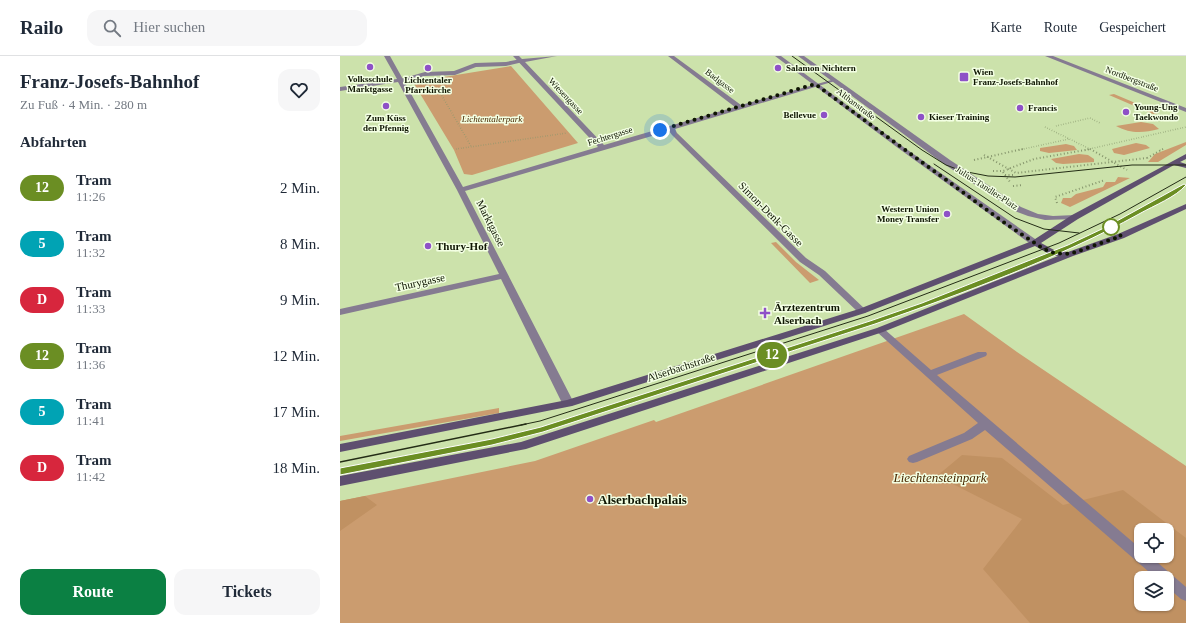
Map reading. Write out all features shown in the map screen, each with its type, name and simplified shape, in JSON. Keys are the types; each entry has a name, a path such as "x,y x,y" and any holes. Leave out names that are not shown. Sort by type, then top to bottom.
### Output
{"main road":[{"name":"Julius-Tandler-Platz","path":"1013,252 1035,243 1075,218 1186,156"},
{"path":"1174,163 1186,166"},
{"path":"340,481 522,446 880,330 1070,254 1121,236 1186,206"},
{"path":"1035,243 1054,253 1070,254"},
{"name":"Alserbachstraße","path":"340,448 568,403 862,311 1013,252"}],"street":[{"name":"Marktgasse","path":"387,56 461,190 568,403"},
{"name":"Wiesengasse","path":"516,56 602,148"},
{"path":"340,89 400,80 425,74 455,73 486,64 506,64 554,56"},
{"name":"Badgasse","path":"671,56 739,107"},
{"name":"Althanstraße","path":"778,56 925,165"},
{"name":"Althanstraße","path":"801,56 946,162"},
{"path":"1050,57 1061,56"},
{"name":"Nordbergstraße","path":"1050,57 1186,110"},
{"name":"Fechtergasse","path":"461,190 815,84 833,80"},
{"name":"Simon-Denk-Gasse","path":"671,127 674,134 803,260 822,273 862,311"},
{"name":"Julius-Tandler-Platz","path":"946,162 1026,213 1053,218 1075,218"},
{"name":"Julius-Tandler-Platz","path":"925,165 1035,243"},
{"name":"Thurygasse","path":"340,312 504,276"},
{"path":"880,330 985,424 1159,571"},
{"path":"930,374 982,354"},
{"path":"913,459 968,436 985,424"},
{"path":"1174,584 1186,595"}],"path":[{"path":"436,85 471,146"},
{"path":"1056,125 1060,126 1088,119 1099,123"},
{"path":"1045,127 1115,162 1132,173"},
{"path":"1023,185 1012,185 1002,171 1034,159 1090,149 1186,127"},
{"path":"440,153 471,146 572,132"},
{"path":"968,162 1069,139"},
{"path":"984,155 1016,173 1148,158"},
{"path":"1005,175 1012,175"},
{"path":"1057,205 1055,197 1108,180"}],"green space":[{"name":"Lichtentalerpark","path":"511,66 578,143 472,175 464,174 454,150 413,82"},
{"path":"1114,94 1159,113 1153,114 1109,95"},
{"path":"1141,122 1153,124 1159,129 1132,132 1116,126"},
{"path":"1186,142 1186,145 1158,162 1148,162 1155,154"},
{"path":"1136,143 1146,145 1150,148 1124,155 1114,153 1112,149"},
{"path":"1066,144 1074,146 1077,150 1049,153 1040,151 1040,148"},
{"path":"1079,154 1088,155 1094,159 1094,162 1063,164 1056,163 1051,159"},
{"path":"1118,177 1130,178 1070,207 1061,203 1063,198 1071,198 1076,194 1103,187 1106,182 1115,182"},
{"path":"776,242 796,262 819,280 810,283 771,243"},
{"name":"Liechtensteinpark","path":"964,314 1017,352 1186,466 1186,623 340,623 340,501 535,461 654,420 656,422"},
{"path":"499,408 499,413 340,441 340,436"},
{"path":"962,455 1002,458 1063,505 1123,490 1166,523 1134,523 1134,563 1174,563 1174,529 1186,538 1186,623 1030,623 983,569 1022,519 937,476"},
{"path":"365,496 377,505 340,531 340,501"}],"tram line":[{"path":"792,56 922,150 946,165 962,171 988,176 1015,177 1132,165 1186,165"},
{"path":"934,164 1015,218 1044,229 1079,233"},
{"path":"521,425 540,421 868,316 1059,243 1120,214 1186,177"},
{"path":"557,425 873,323 1070,246 1106,230 1186,185"},
{"name":"12","path":"340,472 492,442 583,418 873,323 1090,238 1186,185"},
{"path":"340,462 526,424"},
{"path":"340,472 492,442 560,424"}],"place":[{"name":"Volksschule Marktgasse","path":"370,67"},
{"name":"Lichtentaler Pfarrkirche","path":"428,68"},
{"name":"Salamon Nichtern","path":"778,68"},
{"name":"Wien Franz-Josefs-Bahnhof","path":"964,77"},
{"name":"Zum Küss den Pfennig","path":"386,106"},
{"name":"Francis","path":"1020,108"},
{"name":"Young-Ung Taekwondo","path":"1126,112"},
{"name":"Bellevue","path":"824,115"},
{"name":"Kieser Training","path":"921,117"},
{"name":"Western Union Money Transfer","path":"947,214"},
{"name":"Thury-Hof","path":"428,246"},
{"name":"Ärztezentrum Alserbach","path":"765,313"},
{"name":"Alserbachpalais","path":"590,499"}],"route":[{"path":"660,130 815,84 1009,226 1044,249 1054,253 1070,254 1121,236 1111,227"}]}
